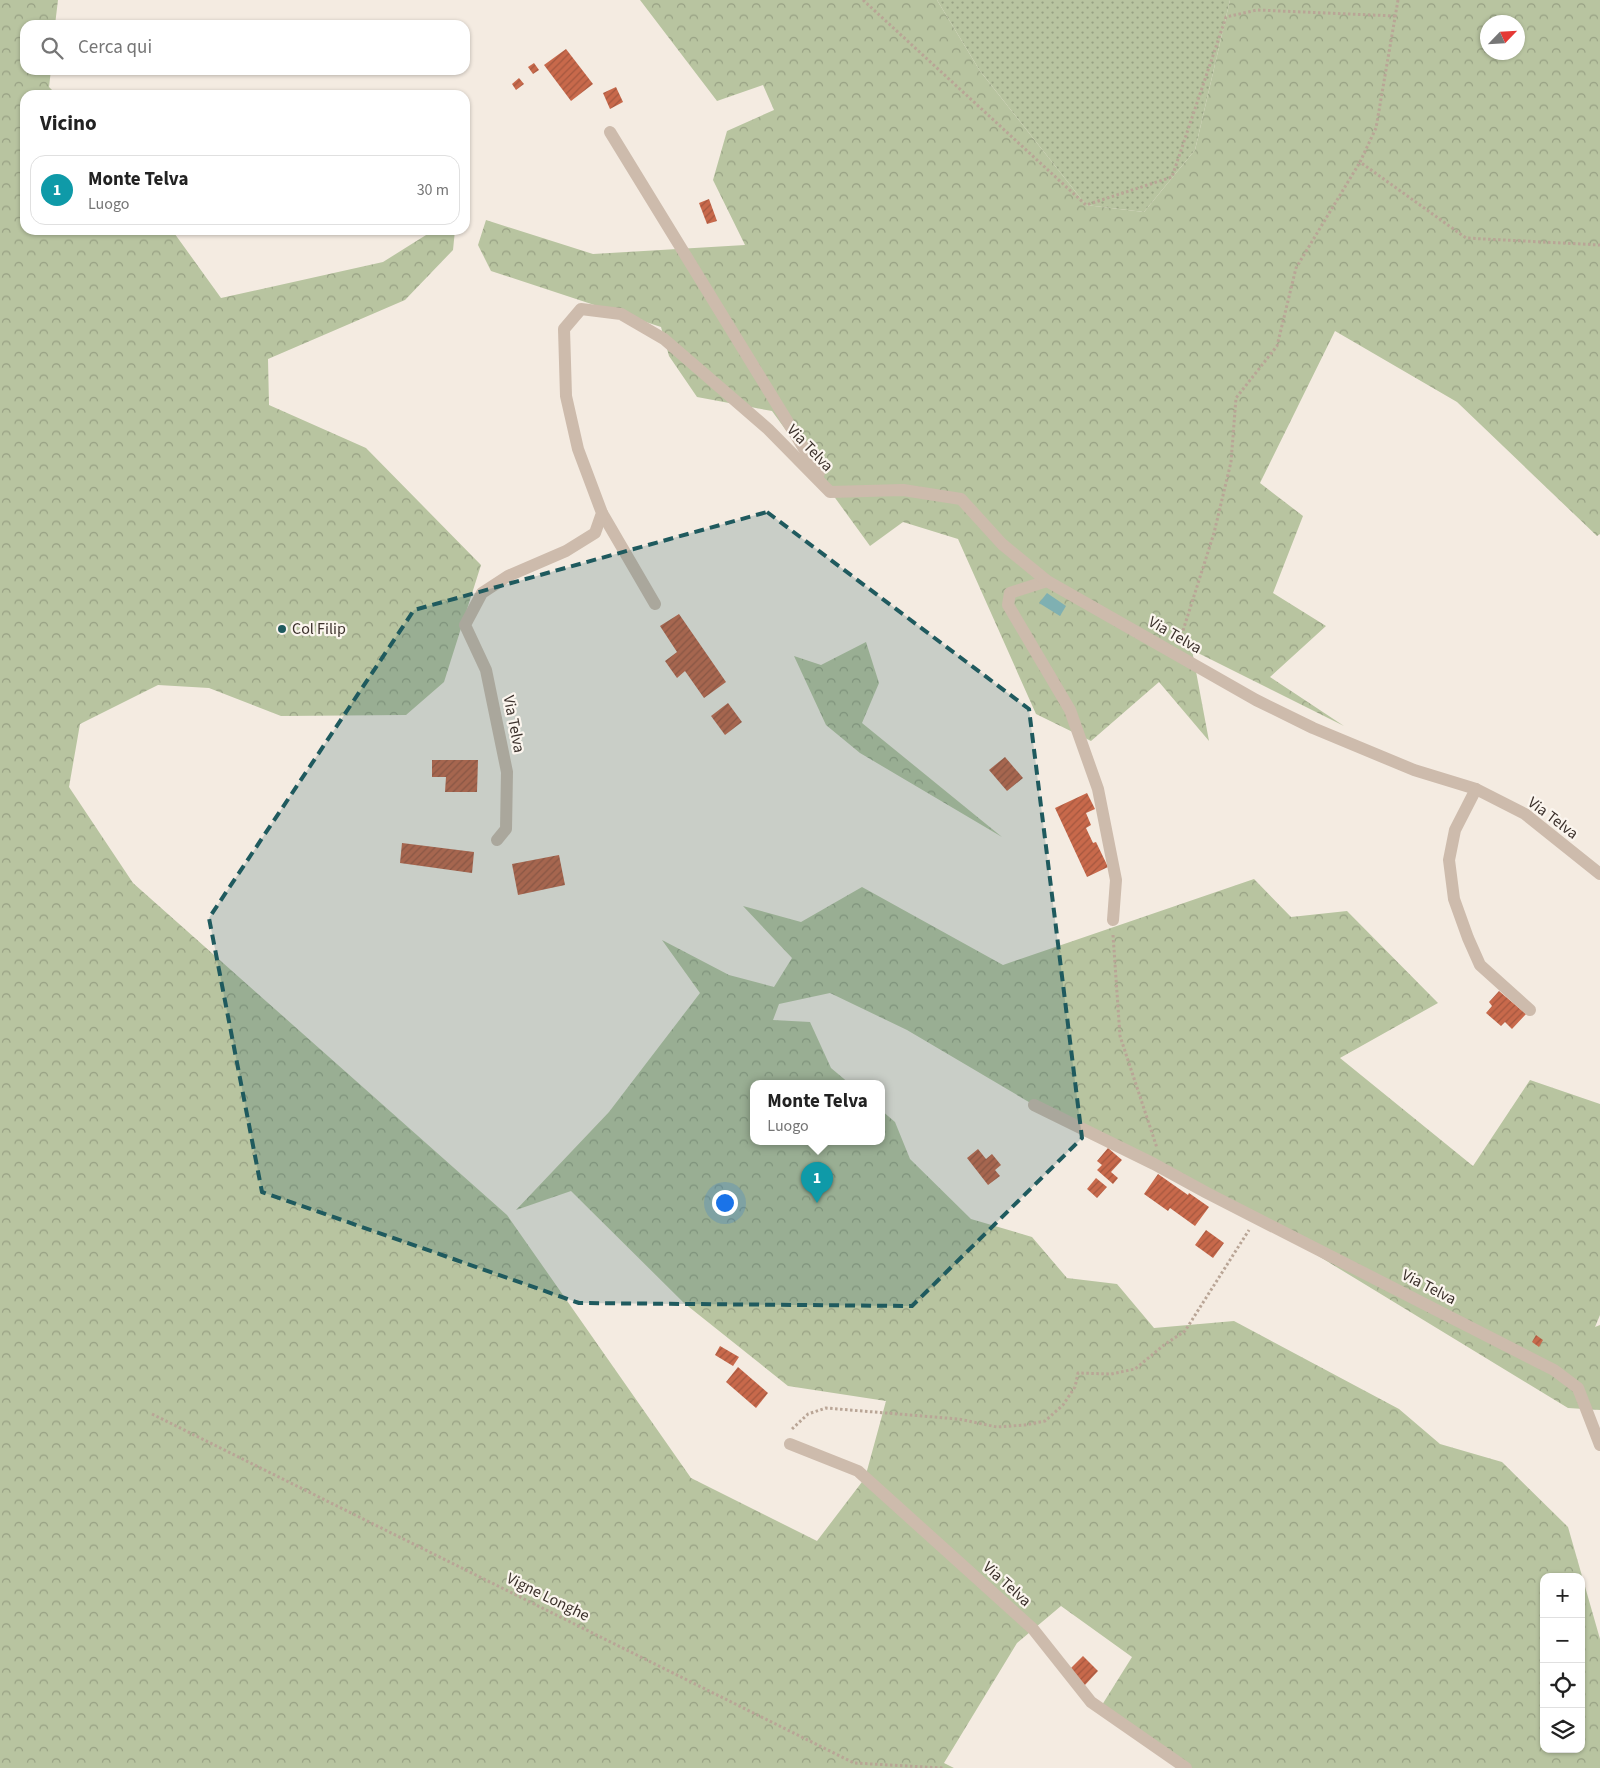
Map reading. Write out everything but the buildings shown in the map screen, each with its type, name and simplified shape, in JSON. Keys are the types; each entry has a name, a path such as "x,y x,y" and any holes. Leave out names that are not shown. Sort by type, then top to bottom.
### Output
{"street":[{"path":"610,132 830,492"},
{"name":"Via Telva","path":"497,840 506,829 507,772 486,670 465,625 482,593 508,576 566,551 595,533 602,513 578,449 566,396 564,329 581,309 621,314 664,339 768,429 830,492 903,490 962,499 1002,544 1047,581 1256,700 1313,728 1414,770 1476,790 1525,814 1600,874"},
{"path":"602,513 655,604"},
{"path":"1047,581 1010,593 1008,605 1070,710 1098,789 1116,880 1113,920"},
{"path":"1476,790 1454,830 1449,860 1454,899 1480,965 1530,1010"},
{"name":"Via Telva","path":"1034,1105 1154,1164 1207,1194 1554,1370 1578,1388 1600,1446"},
{"name":"Via Telva","path":"790,1444 858,1471 1033,1629 1091,1702 1186,1768"}],"path":[{"path":"863,0 1086,205 1172,177 1226,18 1257,10 1395,16"},
{"path":"1176,654 1214,533 1231,462 1236,398 1277,346 1296,268 1360,162 1376,128 1398,0"},
{"path":"1360,162 1466,238 1600,245"},
{"path":"1113,920 1120,1036 1159,1154 1154,1164"},
{"path":"790,1444 787,1434 808,1414 826,1408 958,1419 997,1427 1045,1421 1063,1404 1071,1393 1075,1387 1078,1373 1111,1374 1135,1369 1164,1345 1185,1331 1256,1218"},
{"name":"Vigne Longhe","path":"152,1414 854,1763 943,1768"}],"highlighted area":[{"path":"767,512 1029,709 1082,1138 912,1306 579,1303 262,1192 209,918 414,610"}],"green space":[{"path":"0,0 58,0 56,20 20,20 20,75 50,75 49,87 52,90 20,90 20,235 176,235 221,298 383,262 426,235 454,235 453,250 405,300 268,359 269,405 366,448 481,565 444,682 406,715 281,716 209,688 158,685 80,724 69,787 133,883 507,1215 691,1478 817,1541 865,1478 886,1401 788,1386 684,1303 571,1191 516,1210 609,1112 700,993 662,940 729,975 774,987 792,958 743,906 801,922 862,887 1003,965 1254,879 1291,917 1347,911 1438,1003 1340,1058 1473,1166 1530,1080 1600,1104 1600,1315 1595,1327 1600,1325 1600,1410 1568,1408 1256,1218 1078,1131 907,1030 830,993 779,1004 773,1020 810,1022 831,1068 845,1080 750,1080 750,1145 885,1145 885,1113 895,1122 910,1159 971,1219 1032,1237 1067,1278 1117,1284 1154,1328 1234,1321 1399,1409 1440,1444 1502,1462 1568,1527 1581,1573 1540,1573 1540,1753 1585,1753 1585,1586 1600,1639 1600,1768 1187,1768 1102,1705 1132,1657 1061,1606 1017,1643 944,1763 954,1768 0,1768"},
{"path":"640,0 937,0 980,71 1086,205 1144,212 1195,150 1230,0 1600,0 1600,534 1597,536 1457,402 1335,331 1260,483 1303,516 1273,593 1326,626 1270,677 1344,726 1192,650 1209,741 1159,682 1091,741 1036,714 958,539 903,522 870,546 772,411 697,397 669,356 661,327 491,271 478,245 486,220 593,254 745,245 713,180 727,131 774,110 763,85 717,101"},
{"path":"937,0 1230,0 1195,150 1144,212 1086,205 980,71"},
{"path":"866,642 879,683 862,723 1002,837 860,753 826,725 794,656 821,665"}],"water":[{"path":"1047,593 1066,606 1060,616 1039,603"}],"place":[{"name":"Col Filip","path":"282,629"},
{"name":"Monte Telva","path":"817,1203"}]}
